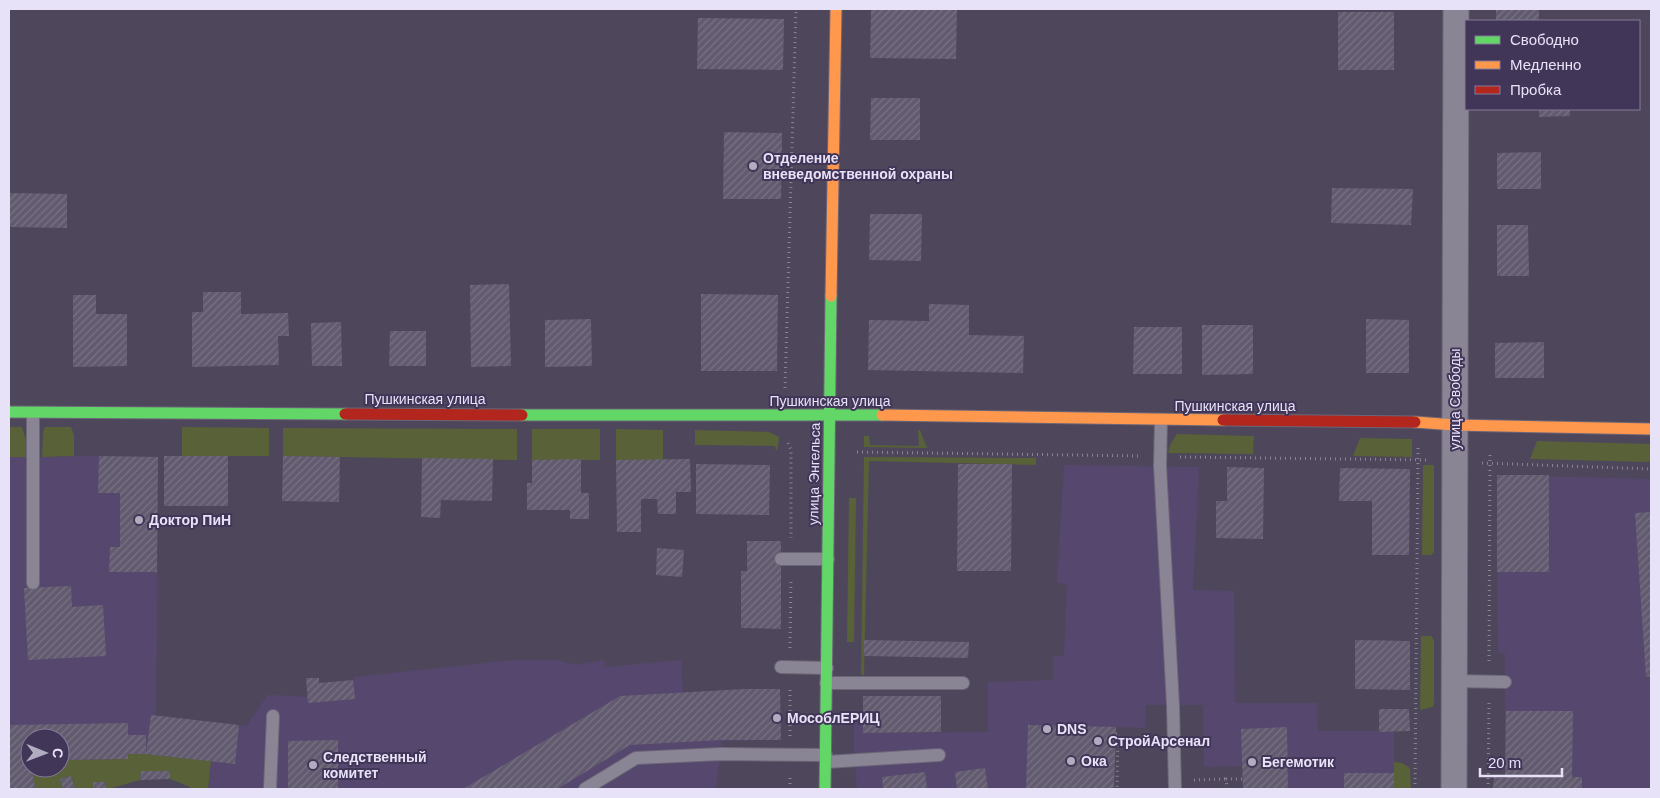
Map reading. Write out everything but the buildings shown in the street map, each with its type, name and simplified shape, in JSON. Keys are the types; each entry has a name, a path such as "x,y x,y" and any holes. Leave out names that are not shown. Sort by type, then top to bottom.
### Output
{"street":[{"name":"улица Энгельса","path":"825,789 836,9"},
{"name":"улица Свободы","path":"1454,789 1456,9"},
{"name":"Пушкинская улица","path":"9,412 830,415 1419,422 1456,425 1651,429"}],"lane":[{"path":"33,583 34,413"},
{"path":"1161,420 1160,457 1175,785"},
{"path":"786,559 828,559"},
{"path":"786,667 827,668"},
{"path":"1455,682 1505,682"},
{"path":"826,683 963,683"},
{"path":"270,789 273,716"},
{"path":"585,789 636,758 721,754 790,754 826,759 939,755"}],"path":[{"path":"785,388 796,9"},
{"path":"1415,789 1419,422"},
{"path":"1488,789 1490,426"},
{"path":"788,442 791,450 786,559 786,667 790,754"},
{"path":"864,452 1418,459 1651,469"},
{"path":"1116,734 1118,733 1116,789"},
{"path":"1175,785 1242,778"},
{"path":"1226,779 1226,789"}],"shaded area":[{"path":"9,457 158,457 156,715 246,726 268,695 354,699 353,677 514,660 556,660 576,665 604,660 605,667 681,660 683,692 780,689 781,740 721,741 721,754 715,789 208,789 211,761 70,760 70,728 20,728 20,778 33,778 35,789 9,789"},
{"path":"1064,465 1199,467 1193,590 1234,591 1235,703 1317,703 1318,731 1394,731 1394,789 1243,789 1242,766 1204,767 1203,705 1146,705 1145,728 1116,727 1114,789 857,789 854,723 863,723 864,733 988,732 988,682 1053,680 1053,656 1064,656 1067,584 1057,583"},
{"path":"1497,475 1651,479 1651,789 1493,789 1494,777 1505,777 1505,653 1498,653"}],"green space":[{"path":"9,427 22,427 26,440 27,457 9,457"},
{"path":"45,427 71,427 74,435 74,456 42,457"},
{"path":"182,427 269,428 269,456 182,456"},
{"path":"283,428 517,429 517,460 283,456"},
{"path":"532,429 600,429 600,460 532,460"},
{"path":"616,429 663,430 663,460 616,460"},
{"path":"695,430 769,432 779,437 778,447 776,451 775,446 695,445"},
{"path":"918,430 920,430 927,448 864,447 864,436 869,436 870,445 919,446"},
{"path":"1177,434 1254,436 1253,454 1168,453 1170,445"},
{"path":"1360,438 1412,439 1412,457 1353,456"},
{"path":"1537,441 1651,444 1651,462 1530,459"},
{"path":"864,457 1036,458 1036,465 869,461 864,675 861,675"},
{"path":"1423,465 1434,465 1434,552 1431,555 1422,555"},
{"path":"849,498 856,498 854,642 847,642"},
{"path":"1421,636 1431,636 1434,640 1434,702 1433,707 1420,710"},
{"path":"128,754 146,754 211,761 208,789 190,789 190,787 170,779 169,771 141,771 140,780 108,789 75,789 70,776 70,760 127,759"},
{"path":"1394,762 1402,763 1410,768 1411,789 1394,789"},
{"path":"33,778 64,778 60,779 63,789 35,789"}],"traffic: fast":[{"path":"825,789 831,296"},
{"path":"9,412 345,414"},
{"path":"522,415 882,415"}],"traffic: slow":[{"path":"831,296 836,9"},
{"path":"882,415 1223,420"},
{"path":"1415,422 1455,425 1651,429"}],"traffic: jam":[{"path":"345,414 522,415"},
{"path":"1223,420 1415,422"}],"place":[{"name":"Отделение вневедомственной охраны","path":"753,166"},
{"name":"Доктор ПиН","path":"139,520"},
{"name":"МособлЕРИЦ","path":"777,718"},
{"name":"DNS","path":"1047,729"},
{"name":"СтройАрсенал","path":"1098,741"},
{"name":"Ока","path":"1071,761"},
{"name":"Бегемотик","path":"1252,762"},
{"name":"Следственный комитет","path":"313,765"}]}
